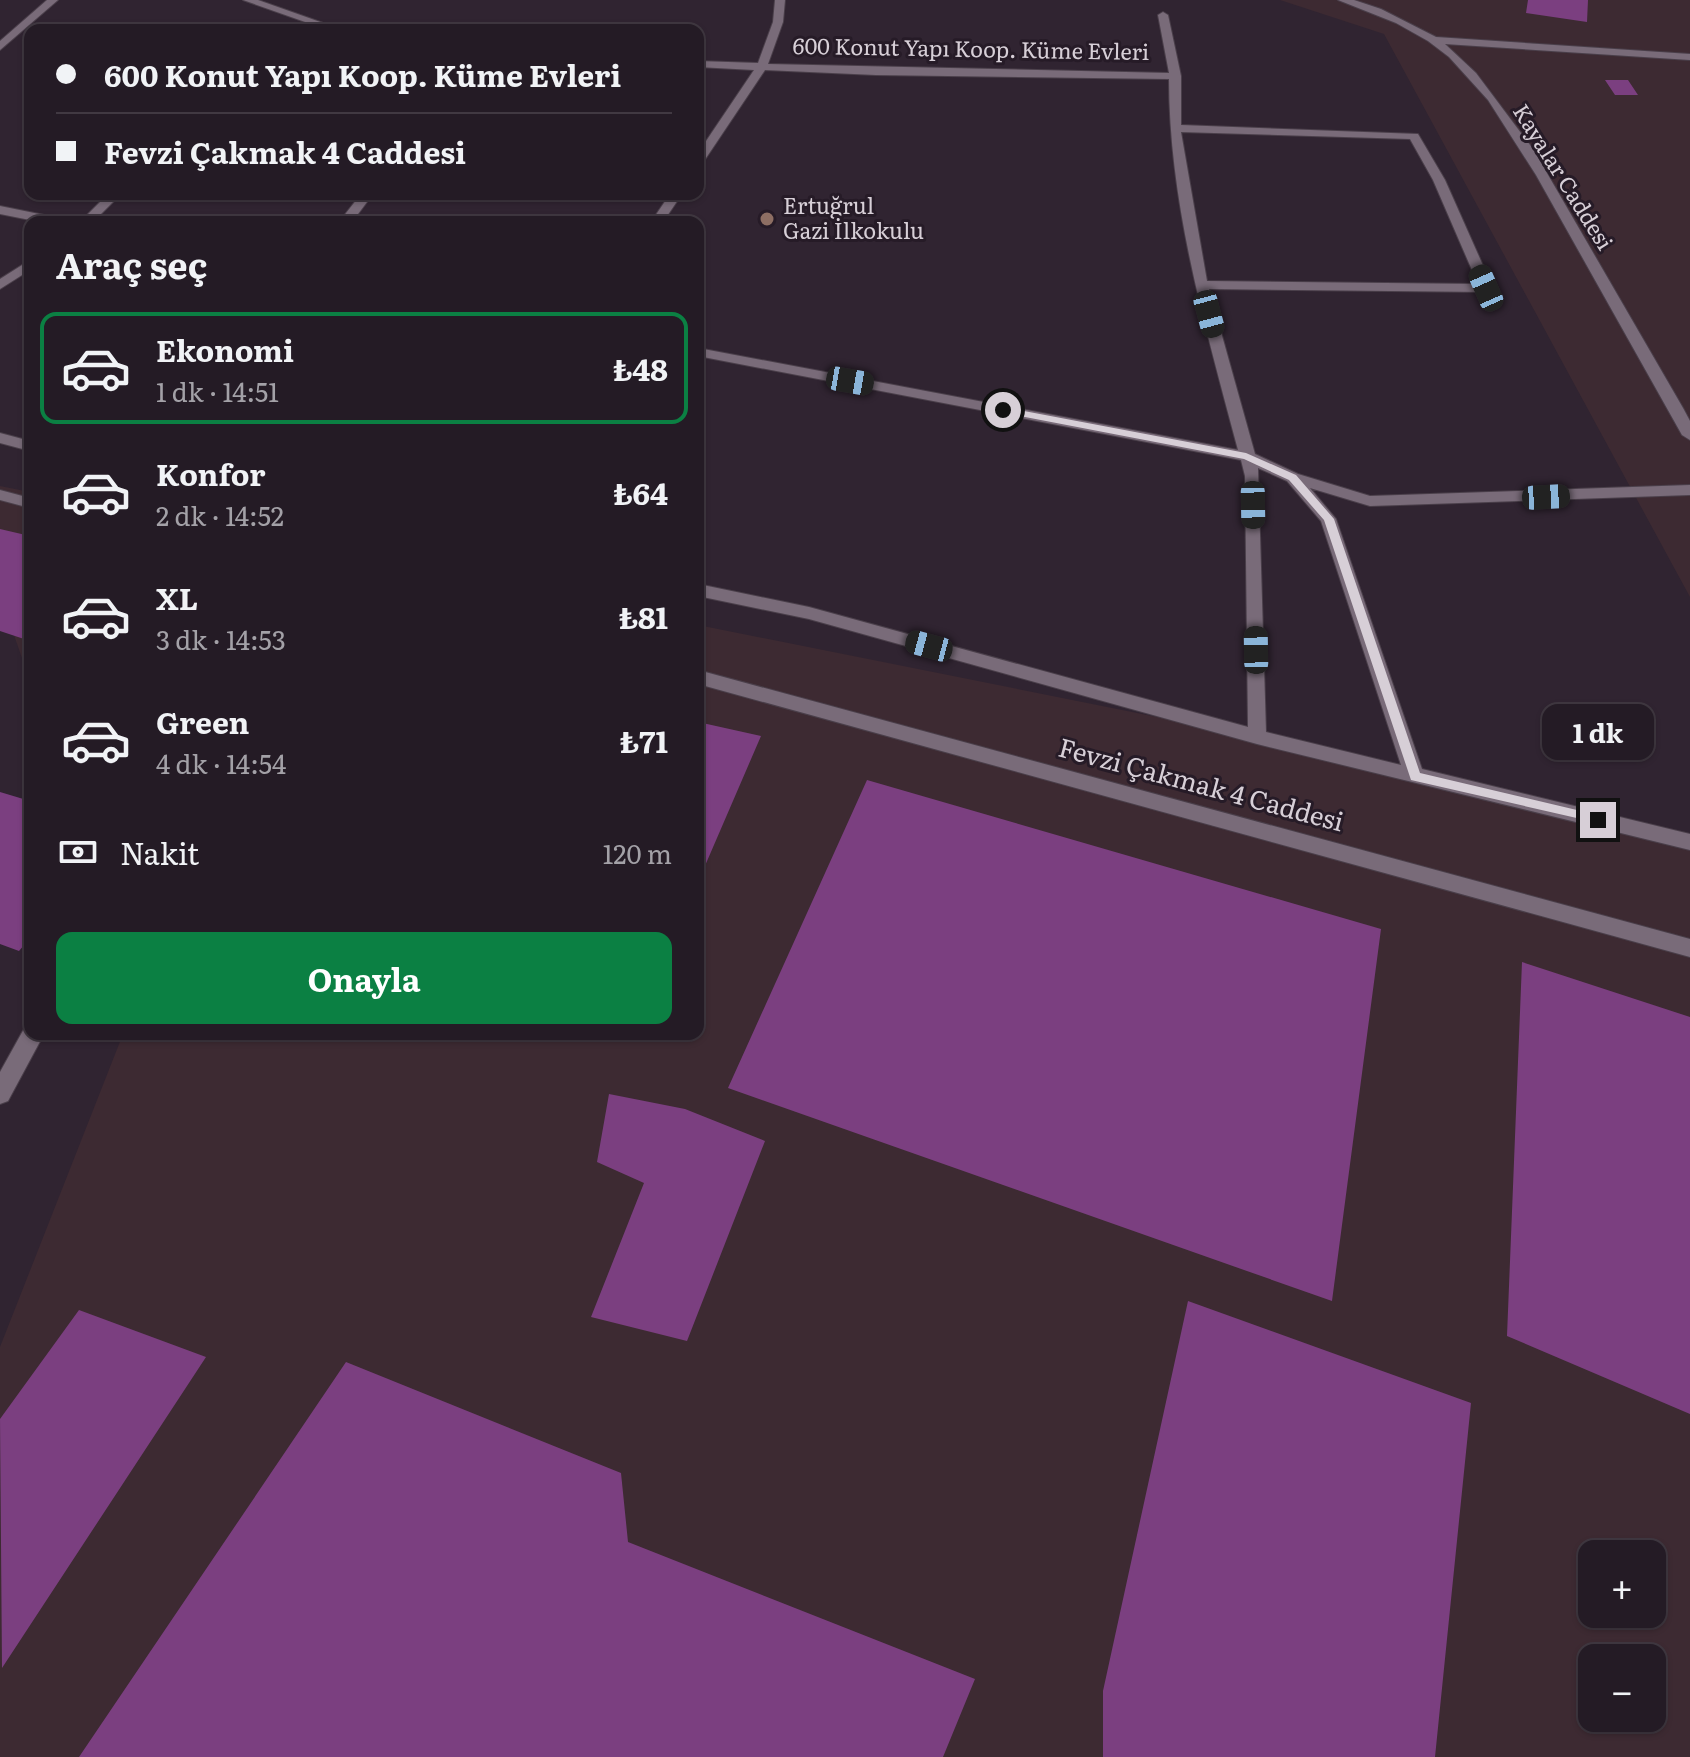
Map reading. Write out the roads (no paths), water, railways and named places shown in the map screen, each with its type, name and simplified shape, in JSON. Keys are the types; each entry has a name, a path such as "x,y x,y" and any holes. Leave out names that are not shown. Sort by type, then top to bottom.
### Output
{"street":[{"path":"26,24 53,0"},
{"path":"248,0 319,24"},
{"name":"600 Konut Yapı Koop. Küme Evleri","path":"704,152 763,65 780,14 780,0"},
{"name":"Kayalar Caddesi","path":"1343,0 1375,9 1434,40 1479,83 1531,158 1649,357 1690,435"},
{"path":"1163,15 1175,76"},
{"path":"289,24 297,17"},
{"path":"0,47 24,26"},
{"path":"1434,40 1690,57"},
{"name":"600 Konut Yapı Koop. Küme Evleri","path":"704,64 876,72 1175,76 1175,128 1201,285 1253,476 1257,737"},
{"path":"1175,128 1414,136 1439,180 1486,288 1201,285"},
{"path":"92,216 109,200"},
{"path":"350,216 362,200"},
{"path":"0,210 30,216"},
{"path":"0,285 24,268"},
{"path":"704,353 1246,456 1292,477 1370,501 1690,490"},
{"path":"0,438 24,444"},
{"path":"1253,476 1292,477 1328,519 1415,777"},
{"path":"0,495 24,501"},
{"path":"704,591 809,613 1257,737 1690,842"},
{"name":"Fevzi Çakmak 4 Caddesi","path":"704,679 1690,948"},
{"path":"0,1093 30,1040"}],"place":[{"name":"Ertuğrul Gazi İlkokulu","path":"767,219"}]}
